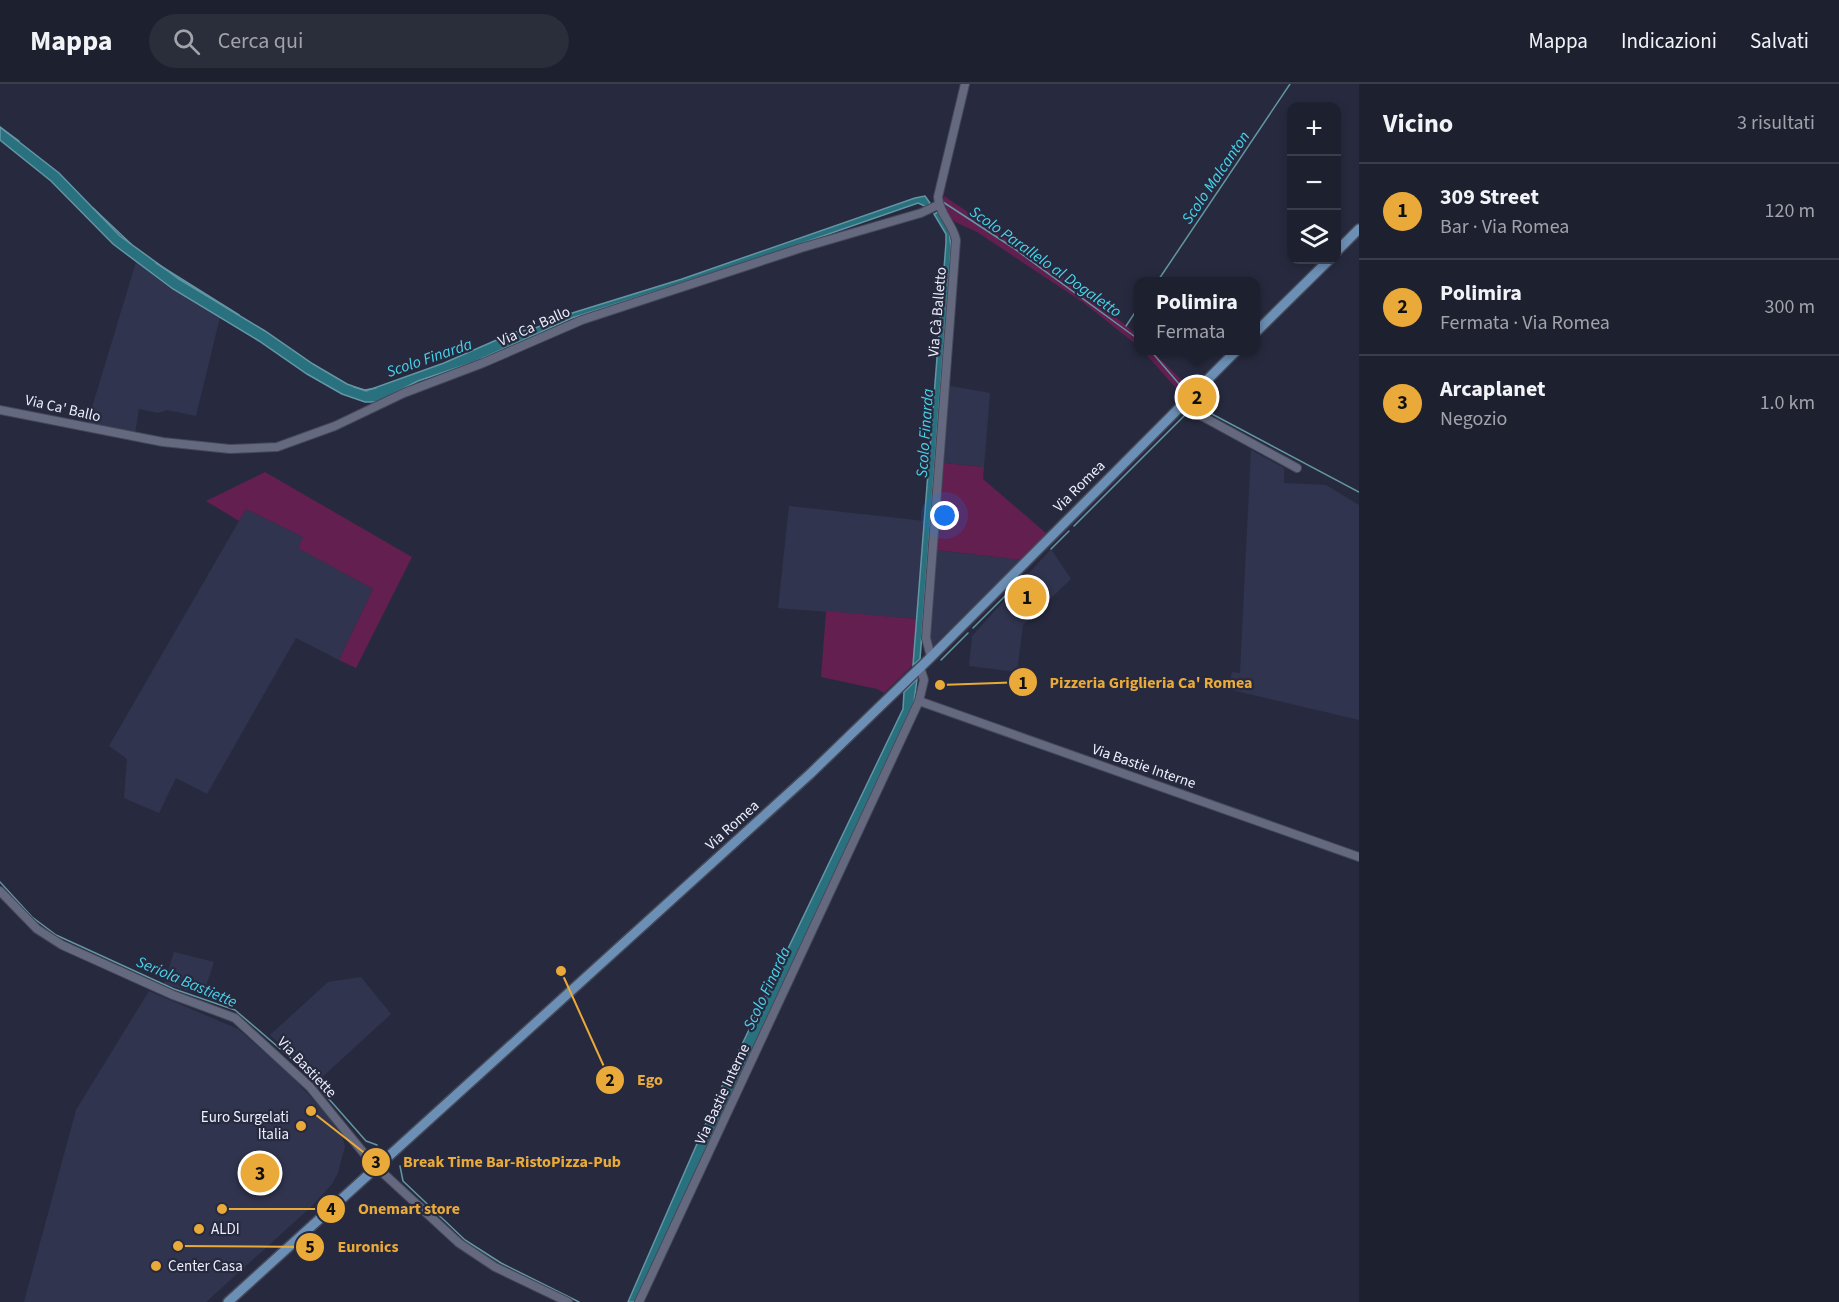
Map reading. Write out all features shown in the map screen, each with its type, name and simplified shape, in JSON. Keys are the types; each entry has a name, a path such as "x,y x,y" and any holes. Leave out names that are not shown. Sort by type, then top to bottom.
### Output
{"main road":[{"path":"1341,247 1359,230"},
{"path":"1260,328 1325,264"},
{"name":"Via Romea","path":"228,1302 810,774 931,657 1233,355"}],"street":[{"path":"938,205 965,84"},
{"name":"Via Ca' Ballo","path":"0,410 162,442 230,449 277,447 335,426 404,393 483,363 563,326 801,248 921,213 938,205"},
{"name":"Via Cà Balletto","path":"931,657 926,638 956,240 952,226 938,205"},
{"path":"1185,402 1198,414 1297,468"},
{"name":"Via Bastie Interne","path":"639,1302 919,701 924,680 920,667"},
{"name":"Via Bastie Interne","path":"919,701 1359,857"},
{"name":"Via Bastiette","path":"0,891 37,929 62,945 172,995 235,1018 310,1087 376,1167 476,1257 568,1302"}],"shaded area":[{"path":"0,127 59,173 120,236 179,279 265,331 313,364 347,384 366,391 444,363 515,332 533,329 569,314 682,279 915,198 925,196 930,203 927,207 918,203 748,262 572,318 474,362 418,381 377,402 365,402 342,394 307,374 259,341 173,289 113,244 51,181 0,140"},
{"path":"944,196 1075,285 1134,332 1134,343 1084,303 977,232 955,222 941,206"},
{"path":"938,212 949,230 951,247 920,659 913,665 946,243 946,234 934,214"},
{"path":"136,262 173,289 220,317 196,416 167,410 158,413 139,409 135,433 87,424"},
{"path":"1147,355 1156,355 1190,388 1183,396"},
{"path":"950,386 990,393 984,467 944,463"},
{"path":"1251,450 1284,468 1284,483 1326,485 1359,505 1359,720 1228,689 1232,672 1240,673"},
{"path":"944,463 984,467 983,479 1047,534 1022,560 937,550"},
{"path":"265,472 412,557 356,668 339,660 373,589 298,548 303,537 246,509 239,521 206,501"},
{"path":"789,506 925,521 918,619 778,608"},
{"path":"246,509 303,537 299,548 373,589 339,660 296,638 207,794 176,778 159,813 124,798 127,759 109,746"},
{"path":"1051,549 1071,579 1023,625 1017,672 969,666 972,636"},
{"path":"937,550 1022,560 930,649"},
{"path":"826,611 918,619 913,665 884,693 877,689 821,677"},
{"path":"917,679 914,702 635,1302 628,1302 723,1084 903,709 904,692"},
{"path":"174,952 214,962 203,995 164,984"},
{"path":"361,977 391,1014 319,1080 270,1035 328,982"},
{"path":"149,991 238,1029 291,1075 340,1130 345,1146 338,1173 332,1184 310,1208 206,1302 24,1302 76,1110"}],"waterway":[{"name":"Scolo Malcanton","path":"1160,277 1290,84"},
{"name":"Scolo Finarda","path":"0,127 19,141"},
{"name":"Scolo Parallelo al Dogaletto","path":"943,202 1012,247 1134,336"},
{"name":"Scolo Finarda","path":"93,208 131,244"},
{"name":"Scolo Finarda","path":"156,263 239,315"},
{"name":"Scolo Malcanton","path":"1126,326 1134,314"},
{"name":"Scolo Parallelo al Dogaletto","path":"1154,355 1186,392"},
{"name":"Scolo Finarda","path":"354,387 365,390 376,388"},
{"name":"Scolo Parallelo al Dogaletto","path":"1195,405 1359,492"},
{"path":"1074,526 1189,411"},
{"path":"1051,549 1069,531"},
{"path":"973,628 1005,596"},
{"path":"941,660 968,633"},
{"name":"Seriola Bastiette","path":"0,882 32,917 56,935 174,989 235,1010 299,1065 366,1141 377,1145"},
{"name":"Seriola Bastiette","path":"400,1166 403,1181 465,1240 501,1263 579,1302"}],"place":[{"name":"Polimira","path":"1197,397"},
{"name":"309 Street","path":"1027,597"},
{"name":"Pizzeria Griglieria Ca' Romea","path":"940,685"},
{"name":"Ego","path":"561,971"},
{"name":"Break Time Bar-RistoPizza-Pub","path":"311,1111"},
{"name":"Euro Surgelati Italia","path":"301,1126"},
{"name":"Arcaplanet","path":"260,1173"},
{"name":"Onemart store","path":"222,1209"},
{"name":"ALDI","path":"199,1229"},
{"name":"Euronics","path":"178,1246"},
{"name":"Center Casa","path":"156,1266"}]}
